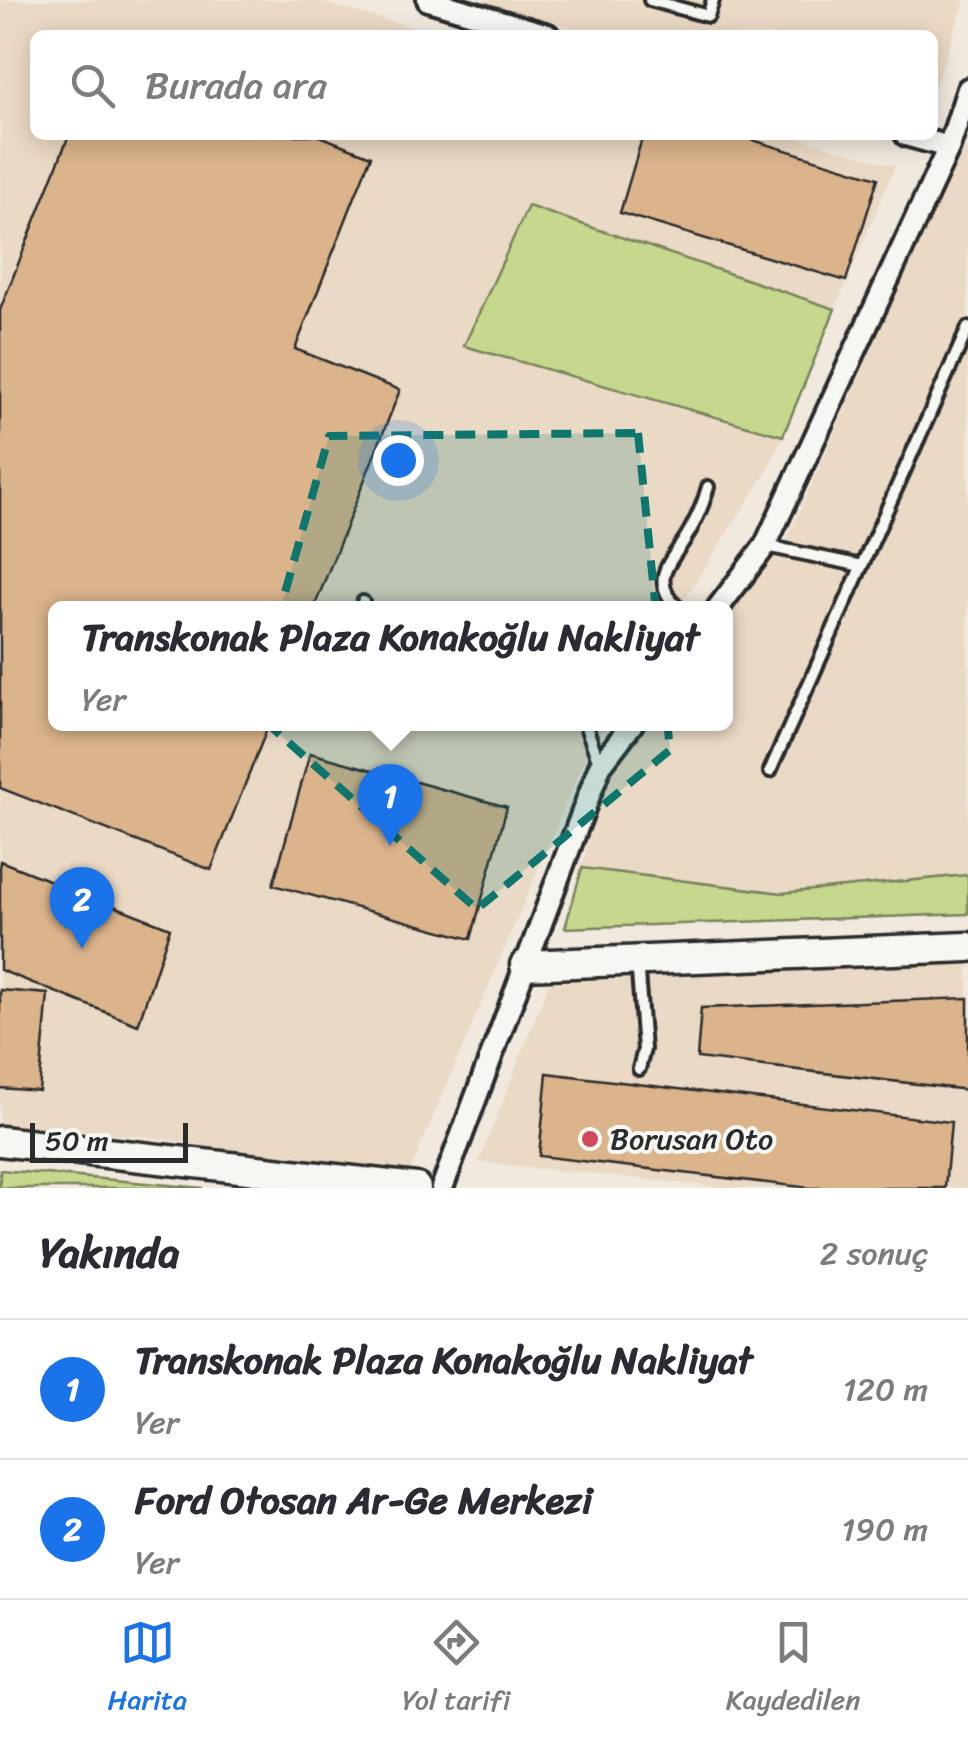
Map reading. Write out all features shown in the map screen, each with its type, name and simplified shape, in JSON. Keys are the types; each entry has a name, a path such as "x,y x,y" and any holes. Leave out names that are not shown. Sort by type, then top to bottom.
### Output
{"main road":[{"path":"526,965 968,947"},
{"path":"0,1141 416,1188"}],"street":[{"path":"428,0 531,30"},
{"path":"723,601 765,546 874,318 948,147 968,88"},
{"path":"924,140 948,147"},
{"path":"442,1188 600,766 627,731"}],"lane":[{"path":"650,0 708,16 713,0"},
{"path":"770,771 968,328"},
{"path":"674,601 661,581 662,570 684,541 708,487"},
{"path":"765,546 862,566"},
{"path":"588,731 600,766"},
{"path":"637,960 644,1049 639,1070"}],"highlighted area":[{"path":"638,433 670,750 477,909 252,710 329,436"}],"shaded area":[{"path":"0,0 313,0 422,30 30,30 30,140 805,140 895,166 835,309 528,206 464,346 783,436 766,473 684,601 48,601 48,731 602,731 588,752 408,1176 141,1136 0,1125"},
{"path":"476,0 965,0 938,79 938,30 580,30"},
{"path":"962,148 968,149 968,875 782,893 582,868 603,780 641,731 733,731 733,610 787,539"},
{"path":"968,963 968,1188 727,1188 479,1162 549,983"}],"green space":[{"path":"528,206 835,309 783,436 464,346"},
{"path":"582,868 782,893 968,875 968,914 565,928"},
{"path":"0,1170 203,1188 0,1188"}],"building":[{"path":"67,140 330,140 371,156 295,349 400,390 317,601 48,601 48,731 266,731 211,870 0,788 0,310"},
{"path":"642,140 753,140 878,178 846,281 620,213"},
{"path":"310,753 507,807 471,939 273,885"},
{"path":"0,861 170,928 138,1025 0,970"},
{"path":"0,990 48,994 39,1091 0,1088"},
{"path":"968,998 968,1090 697,1058 701,1008"},
{"path":"547,1073 951,1122 945,1188 810,1188 539,1156"}],"place":[{"name":"Transkonak Plaza Konakoğlu Nakliyat","path":"390,846"},
{"name":"Ford Otosan Ar-Ge Merkezi","path":"82,949"},
{"name":"Borusan Oto","path":"590,1139"}]}
